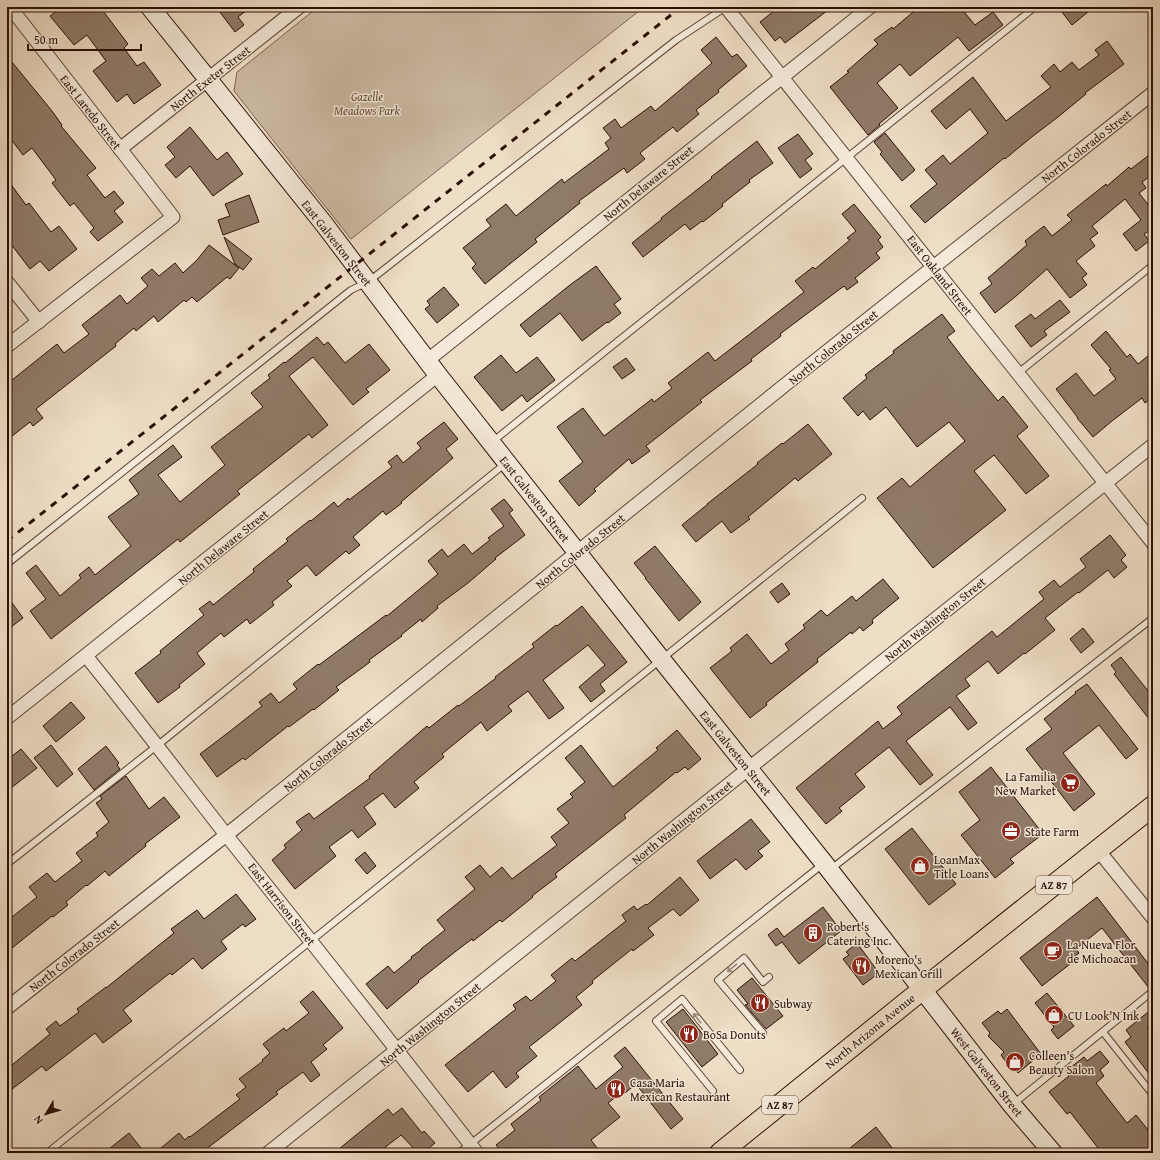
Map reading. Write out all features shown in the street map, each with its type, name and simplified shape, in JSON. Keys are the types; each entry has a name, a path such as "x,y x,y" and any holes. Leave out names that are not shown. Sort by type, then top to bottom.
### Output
{"main road":[{"name":"North Arizona Avenue","path":"720,1153 922,989 1153,806"}],"street":[{"name":"East Laredo Street","path":"10,7 173,217 38,322"},
{"name":"East Galveston Street","path":"150,7 324,224 438,375 661,660 827,867 922,989"},
{"name":"East Oakland Street","path":"726,7 1153,543"},
{"name":"North Delaware Street","path":"428,360 870,7"},
{"name":"North Exeter Street","path":"120,149 298,8"},
{"name":"North Colorado Street","path":"7,1008 227,835 933,267 1153,93"},
{"path":"7,282 38,322 7,346"},
{"name":"North Delaware Street","path":"7,718 438,375"},
{"name":"North Washington Street","path":"268,1153 1153,445"},
{"name":"East Harrison Street","path":"86,656 158,745 474,1149"},
{"path":"1098,850 1153,918"},
{"name":"West Galveston Street","path":"922,989 1012,1105 1053,1153"}],"lane":[{"path":"7,564 351,290 368,282 676,40 726,7"},
{"path":"491,442 1035,7"},
{"path":"1018,373 1153,265"},
{"path":"7,864 158,745 507,462"},
{"path":"47,1153 862,498"},
{"path":"459,1153 474,1149 827,867 1153,618"},
{"path":"761,1035 763,1033 718,980 744,958 764,982 769,977"},
{"path":"1012,1105 1153,991"},
{"path":"713,1091 656,1021 682,999 740,1070"},
{"path":"1103,1032 1153,1095"}],"green space":[{"name":"Gazelle Meadows Park","path":"318,7 644,7 351,239 234,91 237,72"}],"building":[{"path":"62,7 100,7 128,44 124,48 137,66 144,62 161,85 134,104 127,94 117,102 93,71 106,61 87,35 74,45 50,16"},
{"path":"216,7 251,7 238,17 244,25 235,32"},
{"path":"779,7 832,7 785,43 780,37 775,41 760,22"},
{"path":"919,7 960,7 975,25 993,12 1003,25 969,51 958,37 910,76 900,64 877,83 898,108 868,135 830,87 849,72 847,71 878,44 874,40 892,27 893,29"},
{"path":"1058,7 1094,7 1072,25"},
{"path":"716,37 732,57 737,54 747,66 718,90 719,92 696,110 699,114 677,132 673,127 640,153 645,159 627,173 624,168 579,201 580,203 535,239 537,242 485,284 472,268 476,264 463,248 491,226 486,220 506,204 516,216 562,179 564,183 609,149 605,143 611,138 603,128 615,119 621,128 651,106 655,111 712,63 701,50"},
{"path":"1107,41 1124,64 1085,93 1086,94 1058,117 1005,159 1004,158 925,223 910,206 937,184 925,170 943,155 950,164 988,133 970,109 946,129 931,111 973,77 1006,121 1051,87 1041,76 1054,64 1060,72 1072,62 1079,70 1099,55 1095,50"},
{"path":"7,56 52,111 62,125 61,126 96,168 87,175 105,198 114,191 124,203 114,211 123,222 98,241 90,232 94,228 74,203 70,206 52,183 56,180 32,148 23,155 7,134"},
{"path":"190,127 217,160 227,152 243,174 213,196 190,166 176,178 165,165 175,157 167,147"},
{"path":"885,133 915,170 902,181 880,154 882,152 874,142"},
{"path":"798,134 813,154 805,160 812,169 800,178 778,148"},
{"path":"757,141 773,163 749,180 750,182 722,204 723,206 703,222 702,221 690,230 685,224 643,257 632,243"},
{"path":"1153,152 1153,174 1142,182 1146,188 1139,193 1153,211 1153,236 1149,231 1144,234 1149,241 1136,251 1123,234 1141,220 1125,199 1092,226 1098,233 1090,239 1095,246 1076,261 1087,274 1082,278 1087,285 1070,298 1047,269 995,313 980,293 992,284 988,278 1027,245 1025,241 1044,226 1052,236 1072,220 1067,215 1106,184 1107,186 1129,167 1131,169"},
{"path":"7,179 26,205 29,203 51,232 59,226 77,249 49,271 40,261 30,269 7,239"},
{"path":"249,195 259,222 223,235 218,220 230,216 225,204"},
{"path":"854,204 881,237 878,240 883,247 876,253 880,258 855,278 858,282 847,290 844,286 780,334 781,336 751,359 752,361 700,400 702,402 646,446 650,451 632,464 629,459 594,489 596,491 579,506 559,481 583,462 557,427 583,408 604,436 652,399 654,402 672,388 668,383 708,352 715,361 804,292 795,281 813,267 815,269 850,240 847,238 856,231 842,214"},
{"path":"224,237 252,259 243,270 235,264"},
{"path":"209,245 239,268 230,279 227,277 197,302 192,297 186,302 184,300 158,322 154,316 136,331 134,328 115,344 116,346 36,409 43,418 33,426 30,422 7,440 7,384 57,344 64,353 89,334 82,325 120,295 127,304 148,286 141,278 152,269 159,276 175,263 183,273 197,260"},
{"path":"596,266 621,299 614,304 621,313 582,341 560,313 530,337 520,325"},
{"path":"444,287 459,305 437,323 425,309 430,305 427,301"},
{"path":"1060,300 1070,312 1044,331 1047,335 1031,347 1015,326 1031,314 1035,319"},
{"path":"942,314 955,331 947,337 966,362 998,401 1003,396 1028,427 1017,436 1049,476 1026,494 994,455 974,471 1006,510 933,568 877,498 902,478 910,487 965,441 949,422 917,447 886,407 870,420 863,411 858,416 843,398 867,378 865,375 894,353 893,351"},
{"path":"1106,331 1127,357 1130,354 1138,364 1153,352 1153,397 1145,403 1142,398 1093,437 1056,389 1076,373 1094,396 1116,379 1109,370 1111,369 1091,345"},
{"path":"317,337 324,345 328,342 345,363 369,344 390,370 366,389 369,392 353,405 313,357 289,376 328,425 312,438 309,434 237,491 240,494 180,542 178,539 51,639 30,611 46,599 26,573 36,565 60,596 81,578 79,575 89,567 95,575 131,546 108,517 139,494 129,480 173,445 182,457 158,475 180,502 225,465 211,447 263,407 251,393 270,378 268,375"},
{"path":"501,355 516,373 537,357 555,380 527,402 522,395 502,411 474,377"},
{"path":"626,358 635,370 622,379 613,367"},
{"path":"444,422 458,439 446,449 453,458 401,502 402,503 386,515 383,511 353,537 360,545 349,554 346,551 316,576 307,565 287,581 292,586 272,602 274,605 250,624 247,619 224,637 221,633 197,653 205,664 179,685 180,687 158,703 135,673 161,653 160,651 204,615 199,609 210,601 213,605 254,572 253,569 288,541 286,539 334,502 338,507 348,498 349,500 392,467 388,462 397,455 403,463 421,448 417,443"},
{"path":"808,424 832,454 798,481 795,478 748,517 750,519 731,533 722,521 696,542 682,525 758,464 757,463"},
{"path":"504,499 513,510 509,513 525,535 495,558 496,559 468,583 437,606 438,608 422,622 421,619 401,635 402,636 369,660 370,662 336,687 339,690 314,710 313,709 289,727 288,726 245,760 243,758 217,777 200,754 262,706 259,702 271,693 279,703 297,689 293,684 318,664 319,665 386,615 387,616 438,574 428,561 442,549 448,557 464,544 472,554 490,540 488,538 504,526 491,509"},
{"path":"1110,535 1126,555 1121,560 1127,567 1114,578 1108,570 1045,618 1055,630 998,674 988,661 965,679 970,686 956,696 977,723 968,730 950,707 906,741 933,775 920,785 889,747 855,774 865,787 839,808 842,811 826,824 796,788 878,721 883,729 902,714 897,707 992,631 997,637 1044,599 1039,592 1054,580 1060,587 1086,567 1080,559"},
{"path":"655,546 701,602 679,621 634,563"},
{"path":"883,579 899,598 872,620 873,623 863,631 860,627 852,634 851,632 817,659 818,662 766,703 767,705 750,718 710,668 732,651 730,648 747,634 771,664 789,650 785,644 805,628 803,625 821,610 827,616 852,596 856,601"},
{"path":"782,583 790,594 778,603 770,592"},
{"path":"7,596 23,618 7,630"},
{"path":"582,606 627,662 600,684 605,691 591,702 579,687 605,665 588,645 543,680 564,708 549,719 528,691 508,706 512,711 487,731 481,722 442,754 444,757 414,782 419,788 395,808 383,793 364,807 376,824 358,838 352,830 329,847 336,856 295,889 272,860 286,848 284,845 302,830 296,822 309,813 314,819 370,778 369,776 427,726 429,728 496,678 495,677 534,647 532,644"},
{"path":"1083,628 1094,642 1081,653 1070,639"},
{"path":"1121,657 1153,697 1153,724 1114,674 1116,672 1111,665"},
{"path":"1087,684 1138,749 1126,759 1099,725 1063,753 1095,794 1074,811 1026,749 1052,729 1044,719 1076,693 1075,692"},
{"path":"71,702 85,718 56,742 43,726"},
{"path":"677,730 701,759 688,770 685,767 677,773 676,772 624,815 626,818 555,874 557,877 532,896 533,897 502,922 500,920 473,941 472,939 460,948 418,981 419,982 387,1009 366,984 388,966 394,973 412,958 411,957 445,930 437,920 475,889 465,877 480,865 490,877 502,867 512,879 557,845 551,837 569,823 557,809 573,797 570,794 585,782 565,758 581,745 613,787 658,750 656,748"},
{"path":"51,745 73,774 57,787 34,758"},
{"path":"106,746 119,763 117,765 120,769 94,790 78,769"},
{"path":"21,749 37,768 7,791 7,760"},
{"path":"991,767 1043,834 1010,859 1014,863 995,878 961,835 980,820 959,792"},
{"path":"126,776 149,809 164,797 180,817 145,844 146,846 109,876 105,871 87,886 86,885 66,902 68,905 7,952 7,921 37,897 29,887 47,873 55,882 82,861 76,853 98,836 96,833 109,822 96,803 102,799 100,796"},
{"path":"751,819 770,842 758,851 763,856 746,870 736,859 710,879 697,861"},
{"name":"LoanMax Title Loans","path":"912,828 956,884 929,905 885,849"},
{"path":"365,852 376,866 367,874 355,860"},
{"path":"680,877 699,900 680,916 673,909 648,928 654,935 633,951 632,949 592,981 593,983 576,997 582,1005 529,1047 537,1056 516,1073 519,1077 506,1088 493,1071 468,1092 445,1065 516,1009 513,1005 526,996 531,1001 556,981 551,975 572,958 575,961 626,921 622,915 634,906 637,910 646,904 647,905"},
{"path":"236,894 256,919 245,927 243,924 221,941 227,949 202,969 193,958 172,975 170,973 123,1010 132,1021 103,1043 95,1033 46,1071 42,1066 7,1093 7,1069 50,1034 46,1029 56,1021 60,1026 79,1012 77,1009 106,988 174,933 171,929 197,910 204,919"},
{"path":"1097,897 1153,970 1153,987 1149,988 1102,928 1076,949 1079,953 1068,962 1070,964 1042,986 1020,958"},
{"name":"Robert's Catering Inc.","path":"823,907 841,931 799,964 782,942 776,946 768,935 777,928 784,937"},
{"name":"Moreno's Mexican Grill","path":"857,943 879,973 863,985 843,959 849,955 846,952"},
{"name":"Subway","path":"752,978 783,1016 766,1029 745,1005 748,1004 737,990"},
{"path":"313,991 343,1028 323,1045 327,1049 311,1062 320,1075 311,1082 303,1072 276,1092 278,1094 201,1153 155,1153 179,1133 185,1140 189,1136 190,1137 240,1099 236,1095 246,1087 239,1079 263,1061 262,1060 270,1053 263,1044 284,1028 286,1031 309,1013 300,1002"},
{"name":"CU Look'N Ink","path":"1047,993 1074,1026 1058,1039 1051,1030 1054,1027 1035,1003"},
{"path":"1153,1008 1153,1023 1147,1028 1153,1035 1153,1079 1125,1042 1131,1037 1126,1030"},
{"name":"BoSa Donuts","path":"683,1009 718,1054 702,1067 666,1022"},
{"path":"1007,1009 1041,1054 1018,1073 1013,1066 1011,1068 1003,1058 1001,1055 1004,1052 988,1036 990,1033 982,1023 998,1011 1001,1014"},
{"path":"625,1047 683,1119 671,1129 636,1084 625,1093 621,1093 608,1103 620,1117 591,1140 601,1153 502,1153 496,1145 515,1130 511,1124 541,1100 539,1097 578,1066 596,1089 623,1067 614,1056"},
{"path":"1100,1051 1109,1062 1100,1070 1104,1076 1096,1083 1127,1123 1136,1115 1153,1136 1153,1144 1142,1153 1102,1153 1070,1112 1067,1114 1049,1092 1069,1076 1066,1071 1084,1057 1087,1061"},
{"path":"402,1108 422,1133 424,1131 435,1143 423,1153 418,1153 401,1135 378,1153 334,1153 388,1109 393,1115"},
{"path":"876,1127 896,1153 844,1153"},
{"path":"129,1133 145,1153 104,1153"}],"railway":[{"path":"7,541 681,7"}],"place":[{"name":"La Familia New Market","path":"1070,783"},
{"name":"State Farm","path":"1011,831"},
{"name":"LoanMax Title Loans","path":"920,866"},
{"name":"Robert's Catering Inc.","path":"813,933"},
{"name":"La Nueva Flor de Michoacan","path":"1053,951"},
{"name":"Moreno's Mexican Grill","path":"861,966"},
{"name":"Subway","path":"760,1003"},
{"name":"CU Look'N Ink","path":"1054,1015"},
{"name":"BoSa Donuts","path":"689,1034"},
{"name":"Colleen's Beauty Salon","path":"1015,1062"},
{"name":"Casa Maria Mexican Restaurant","path":"616,1089"}]}
